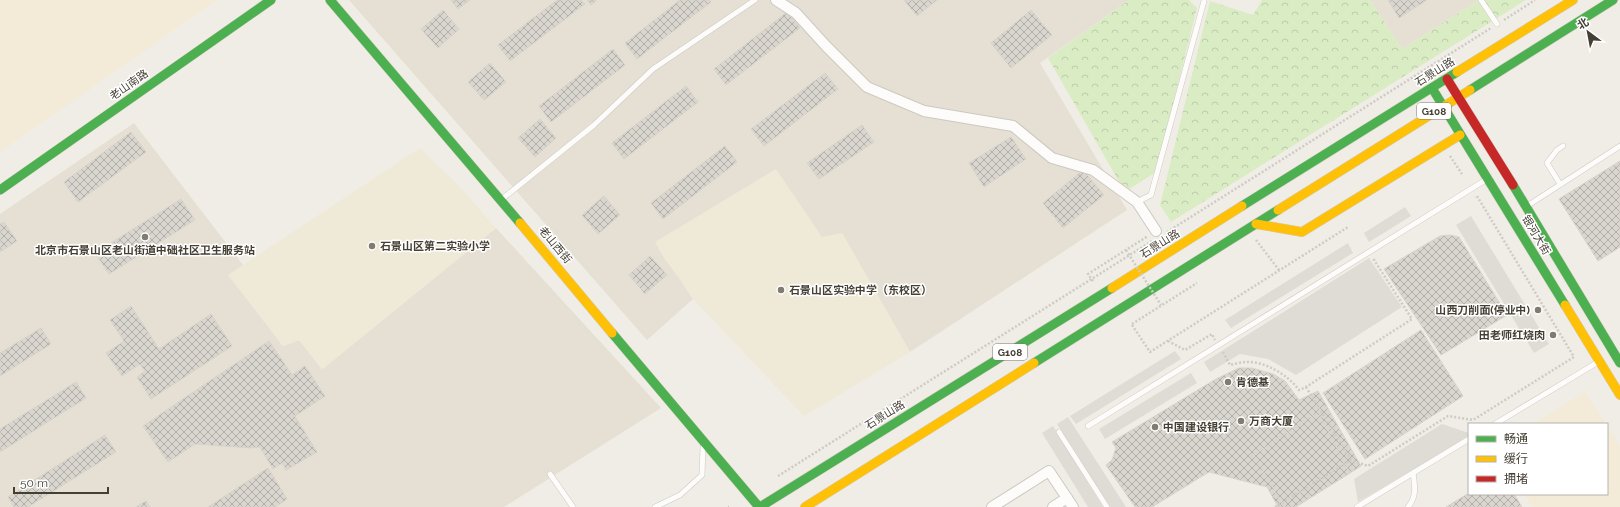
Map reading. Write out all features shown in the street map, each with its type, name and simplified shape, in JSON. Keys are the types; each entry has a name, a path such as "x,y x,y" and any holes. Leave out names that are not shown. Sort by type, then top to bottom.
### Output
{"main road":[{"name":"老山南路","path":"0,190 271,0"},
{"name":"老山西街","path":"330,0 501,200 703,442 760,507"},
{"name":"石景山路","path":"760,507 1573,0"},
{"name":"G108","path":"805,507 1613,0"},
{"name":"银河大街","path":"1447,78 1620,363"},
{"name":"银河大街","path":"1432,88 1620,395"},
{"path":"1256,224 1302,232 1460,135"}],"street":[{"path":"776,0 796,13 867,87 924,111 1013,126 1052,158 1093,170 1137,202 1159,234"},
{"path":"992,507 1049,472 1073,507"},
{"path":"1053,507 1067,498"}],"lane":[{"path":"501,200 594,125 653,69 755,0"},
{"path":"1481,0 1496,24"},
{"path":"1137,202 1151,195 1204,1"},
{"path":"1560,184 1547,163 1557,150 1563,146"},
{"path":"1526,206 1620,146"},
{"path":"1088,426 1488,178"},
{"path":"1497,423 1599,362"},
{"path":"1059,432 1107,507"},
{"path":"1357,507 1468,441"},
{"path":"655,507 680,495 702,475 703,442"},
{"path":"1408,507 1414,497 1415,490 1413,473"},
{"path":"550,474 573,507"}],"path":[{"path":"778,476 1159,234 1535,0"},
{"path":"1447,151 1462,174"},
{"path":"1306,387 1351,460 1368,466 1448,416 1473,420 1574,357 1477,196 1470,200"},
{"path":"1132,325 1150,352 1348,227"},
{"path":"1088,274 1126,250 1159,234"},
{"path":"1126,250 1161,305"},
{"path":"1168,340 1185,350 1212,334 1230,365 1246,362 1260,364 1280,372 1293,381 1299,390 1412,319 1374,260 1381,256"},
{"path":"1140,320 1161,305 1197,284"},
{"path":"1275,507 1351,460"}],"shaded area":[{"path":"0,0 217,0 0,152"},
{"path":"349,0 1129,0 1040,63 1127,210 910,352 842,233 681,281 693,299 647,340"},
{"path":"1370,0 1479,0 1402,49"},
{"path":"134,123 243,265 229,275 283,346 299,340 322,369 496,228 661,408 504,507 0,507 0,214"},
{"name":"石景山区第二实验小学","path":"420,148 457,184 496,228 323,369 299,340 283,346 228,275"},
{"name":"石景山区实验中学（东校区）","path":"776,169 822,237 842,233 910,352 804,416 693,299 664,258 655,242"},
{"path":"1405,207 1411,216 1369,242 1364,233"},
{"path":"1471,216 1549,344 1534,353 1456,225"},
{"path":"1348,243 1353,253 1231,328 1225,320"},
{"path":"1369,258 1402,307 1296,375 1268,359 1240,354 1210,372 1204,362"},
{"path":"1175,351 1181,359 1076,424 1070,416"},
{"path":"1191,373 1197,383 1105,439 1099,429"},
{"path":"1585,392 1605,423 1535,423"},
{"path":"1068,417 1126,507 1110,507 1057,424"},
{"path":"1442,424 1468,433 1468,438 1358,502 1354,479"},
{"path":"1053,426 1103,507 1088,507 1042,433"},
{"path":"1608,428 1620,446 1620,507 1533,507 1525,495 1608,495"}],"green space":[{"path":"1129,0 1189,0 1197,8 1156,172 1125,192 1048,58"},
{"path":"1262,0 1370,0 1402,49 1479,0 1526,0 1171,222 1160,205 1210,1 1253,15"}],"building":[{"path":"451,0 470,0 458,9"},
{"path":"557,0 581,0 585,4 510,61 498,45"},
{"path":"587,0 597,0 591,5"},
{"path":"680,0 710,0 711,2 637,59 625,43"},
{"path":"904,0 937,0 917,16"},
{"path":"1388,0 1427,0 1399,18"},
{"path":"443,10 459,29 438,48 421,29"},
{"path":"1031,10 1052,35 1011,68 991,43"},
{"path":"787,12 800,28 726,85 714,69"},
{"path":"613,49 625,65 551,122 539,106"},
{"path":"490,63 506,82 484,100 468,82"},
{"path":"825,73 838,89 764,146 751,129"},
{"path":"686,86 698,102 624,159 612,143"},
{"path":"540,119 556,138 535,157 518,138"},
{"path":"862,125 874,142 819,179 807,163"},
{"path":"131,132 146,152 78,202 64,182"},
{"path":"1011,137 1026,159 984,187 969,163"},
{"path":"725,146 737,162 663,219 651,203"},
{"path":"1620,161 1620,247 1598,261 1559,199"},
{"path":"1083,170 1104,195 1063,228 1043,203"},
{"path":"604,196 620,215 598,234 582,215"},
{"name":"北京市石景山区老山街道中础社区卫生服务站","path":"181,199 195,220 109,274 95,253"},
{"path":"4,222 17,241 0,252 0,224"},
{"path":"1450,235 1459,237 1507,315 1441,355 1384,269 1440,236"},
{"path":"650,256 667,275 645,294 629,275"},
{"path":"131,306 159,349 211,314 232,346 151,399 137,377 145,371 140,364 122,376 106,353 124,341 110,320"},
{"path":"41,328 51,344 0,376 0,353"},
{"path":"1421,330 1463,396 1365,459 1323,393"},
{"path":"269,341 292,375 305,366 325,396 295,416 317,452 286,470 282,463 273,469 260,447 251,448 195,444 168,462 143,426"},
{"name":"万商大厦","path":"1239,368 1252,368 1273,374 1285,381 1299,400 1318,391 1361,466 1296,507 1278,507 1267,487 1209,472 1152,507 1135,507 1106,465 1112,460 1116,448 1112,442 1216,379"},
{"path":"76,382 86,398 0,452 0,429"},
{"path":"1318,412 1350,473 1295,507 1284,507 1254,455"},
{"path":"105,435 116,452 28,507 14,507 8,497"},
{"path":"268,468 287,499 275,507 208,507"},
{"path":"1468,494 1468,495 1515,495 1522,507 1446,507"},
{"path":"146,501 150,507 136,507"}],"traffic: fast":[{"path":"0,190 271,0"},
{"path":"330,0 520,223"},
{"path":"1470,90 1613,0"},
{"path":"1242,206 1457,72"},
{"path":"1432,88 1565,305"},
{"path":"1513,185 1620,363"},
{"path":"1034,363 1278,210"},
{"path":"760,507 1112,288"},
{"path":"612,333 759,507"}],"traffic: slow":[{"path":"1457,72 1573,0"},
{"path":"1278,210 1470,90"},
{"path":"1256,224 1302,232 1460,135"},
{"path":"1112,288 1242,206"},
{"path":"520,223 612,333"},
{"path":"1565,305 1620,395"},
{"path":"805,507 1034,363"}],"traffic: jam":[{"path":"1447,79 1513,185"}],"place":[{"name":"北京市石景山区老山街道中础社区卫生服务站","path":"145,237"},
{"name":"石景山区第二实验小学","path":"372,246"},
{"name":"石景山区实验中学（东校区）","path":"781,290"},
{"name":"山西刀削面(停业中)","path":"1538,310"},
{"name":"田老师红烧肉","path":"1553,335"},
{"name":"肯德基","path":"1228,382"},
{"name":"万商大厦","path":"1241,421"},
{"name":"中国建设银行","path":"1155,427"}]}
